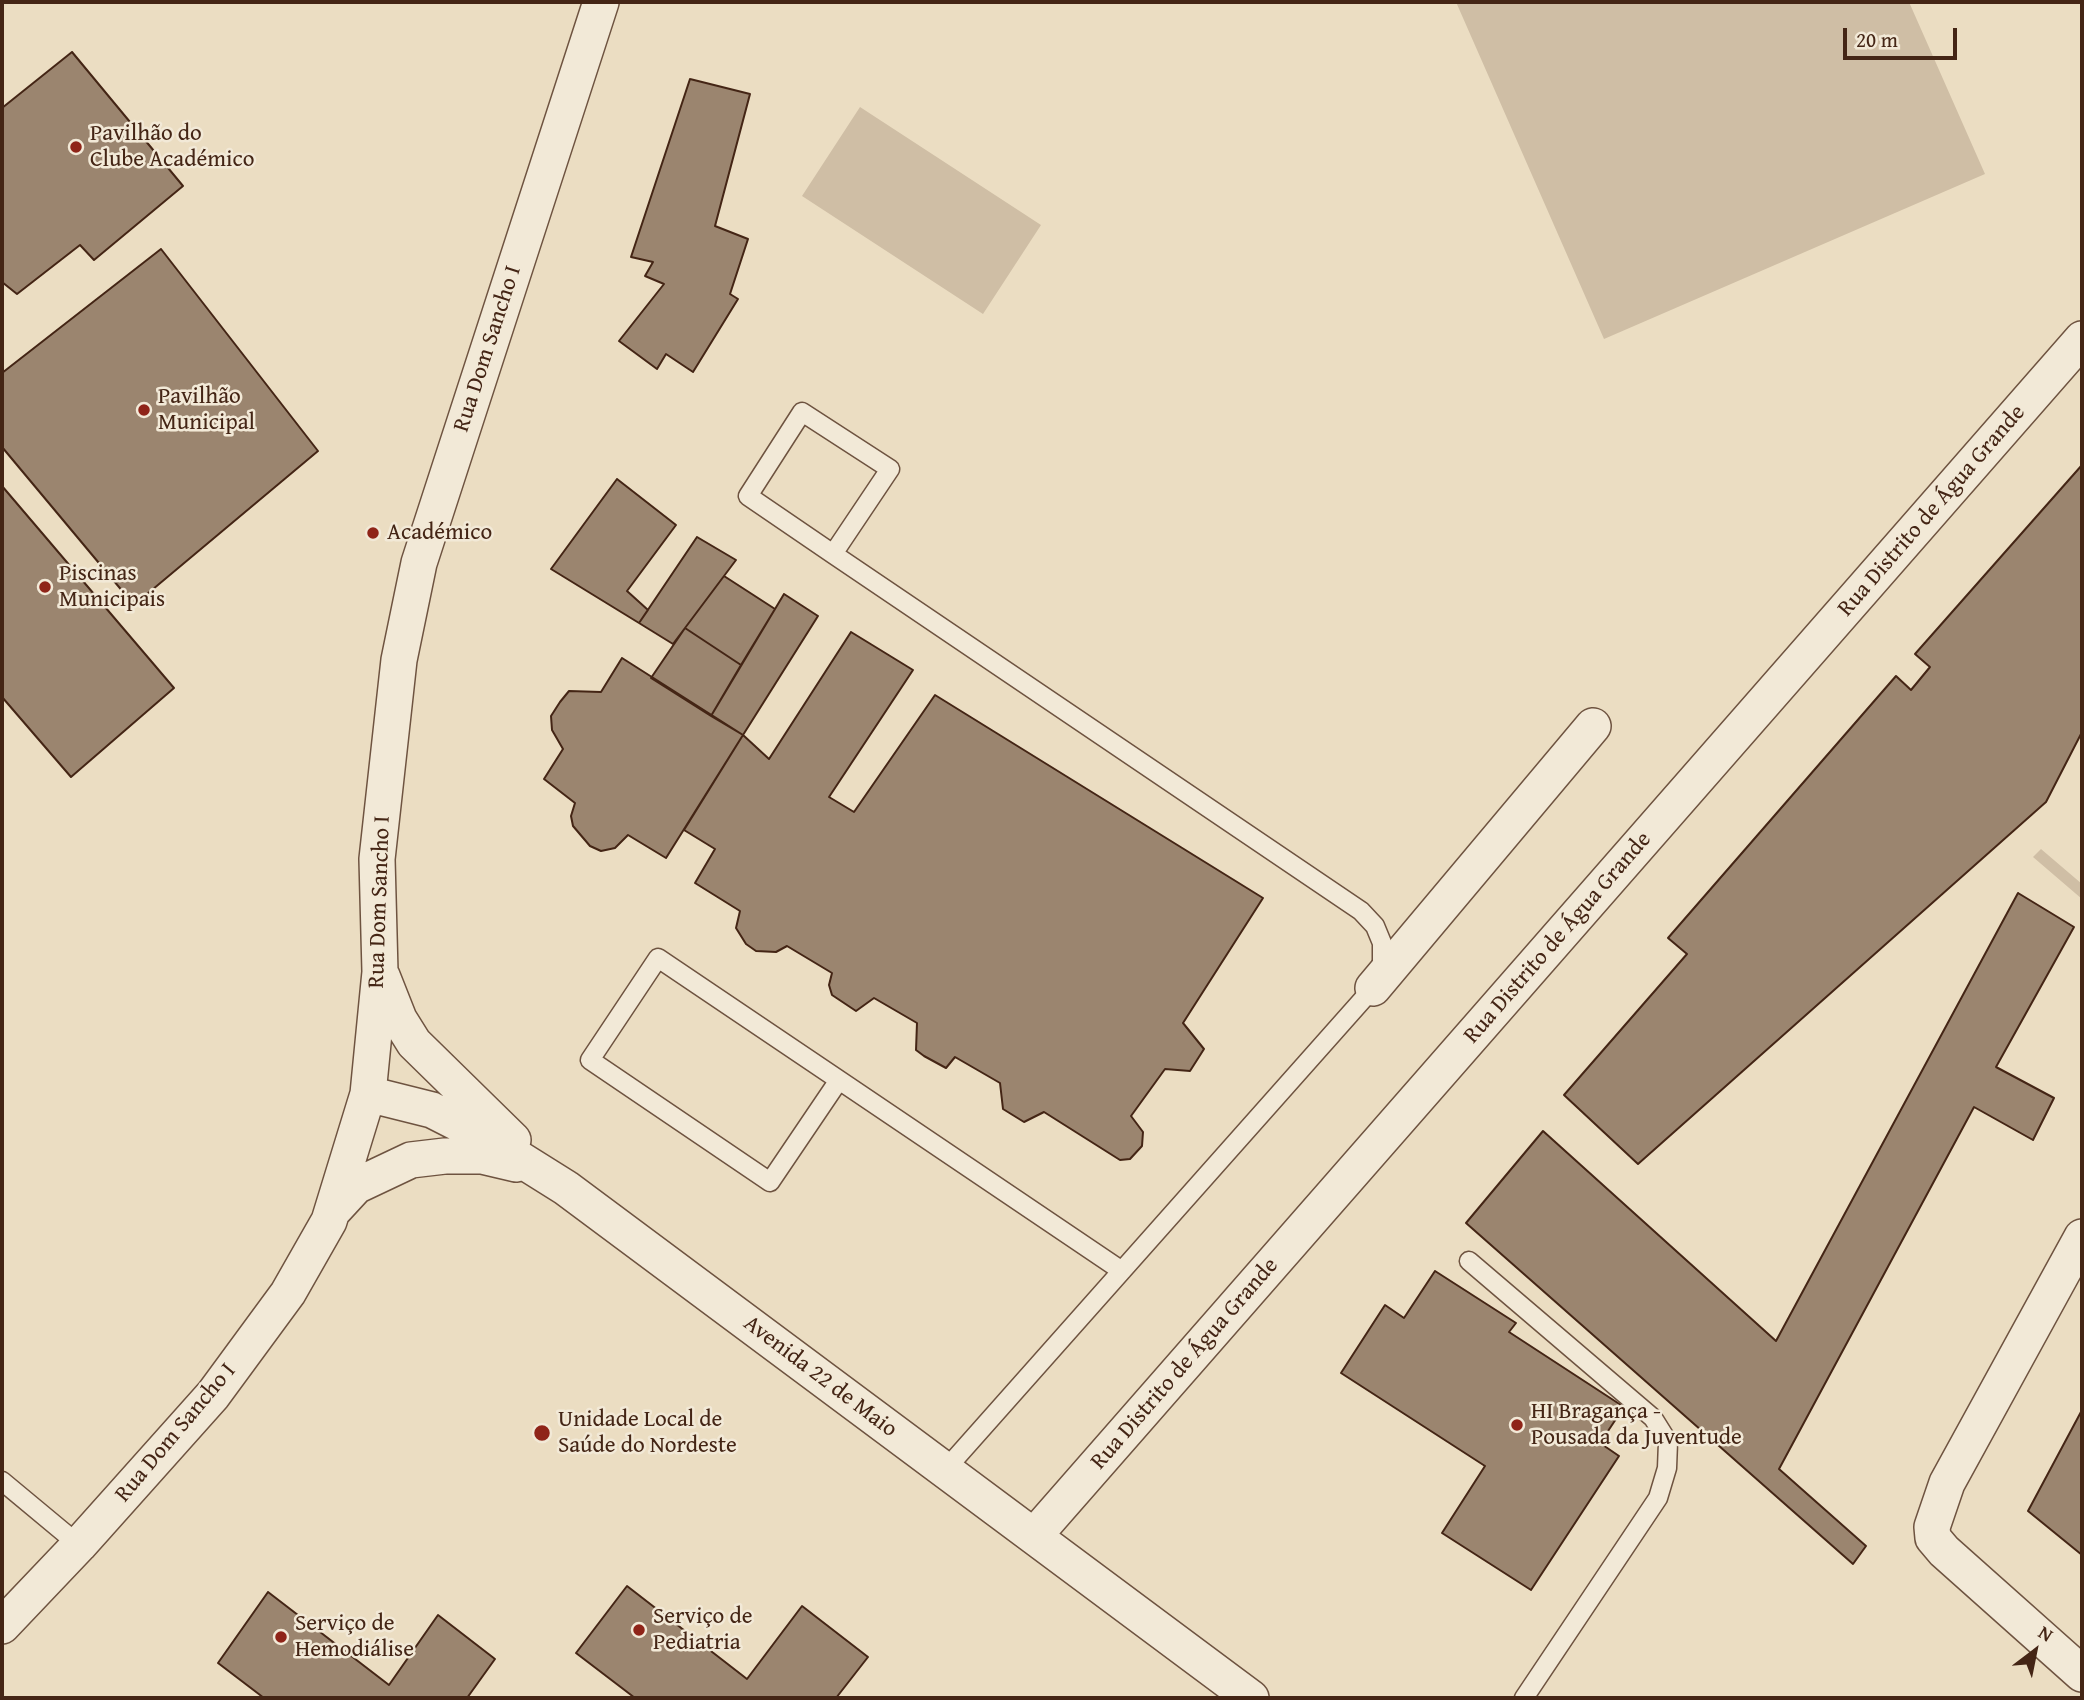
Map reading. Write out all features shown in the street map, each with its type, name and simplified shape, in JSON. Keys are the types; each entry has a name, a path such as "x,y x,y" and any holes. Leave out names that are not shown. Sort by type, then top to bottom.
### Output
{"street":[{"name":"Rua Dom Sancho I","path":"2,1626 79,1545 213,1395 288,1293 332,1212 368,1094 380,972 377,859 399,660 419,563 601,2"},
{"name":"Rua Distrito de Água Grande","path":"1034,1536 2080,345"},
{"path":"1373,988 1593,726"},
{"path":"380,972 399,1018 414,1043 505,1130 537,1170"},
{"name":"Avenida 22 de Maio","path":"368,1094 432,1110 483,1136 577,1196 1251,1698"},
{"path":"332,1212 356,1186 411,1160 482,1156 537,1170"},
{"path":"2082,1237 1947,1483 1932,1527 1933,1538 1944,1551 2082,1674"}],"lane":[{"path":"833,554 890,469 802,412 748,496 833,554 1361,911 1375,926 1382,943 1382,966 1373,988 945,1470"},
{"path":"839,1080 770,1182 590,1060 658,958 839,1080 1122,1271"},
{"path":"1469,1261 1653,1418 1668,1442 1667,1468 1658,1497 1524,1698"},
{"path":"2,1481 79,1545"}],"shaded area":[{"path":"1456,2 1909,2 1985,174 1604,339"},
{"path":"860,107 1041,225 983,314 802,196"},
{"path":"2041,849 2082,884 2082,899 2033,857"}],"building":[{"name":"Pavilhão do Clube Académico","path":"72,52 183,186 94,260 80,245 17,294 2,282 2,108"},
{"path":"690,79 750,94 715,226 748,239 730,294 738,299 693,372 666,354 657,369 619,341 664,284 645,276 653,262 631,257"},
{"name":"Pavilhão Municipal","path":"161,249 318,451 134,605 2,447 2,373"},
{"path":"2082,465 2082,732 2046,802 1638,1164 1564,1095 1687,954 1668,938 1896,676 1911,690 1930,667 1915,654"},
{"path":"617,479 676,525 627,591 648,610 639,623 551,569"},
{"name":"Piscinas Municipais","path":"2,486 174,688 71,777 2,697"},
{"path":"697,537 736,560 673,644 639,623"},
{"path":"724,576 775,609 741,665 685,628"},
{"path":"784,594 818,616 743,735 711,716"},
{"path":"685,628 741,665 711,716 651,678"},
{"path":"851,632 913,670 829,797 854,812 935,695 1263,898 1183,1023 1204,1049 1190,1071 1165,1069 1131,1116 1143,1132 1142,1146 1130,1159 1120,1160 1044,1112 1024,1122 1003,1109 1000,1083 955,1057 946,1068 924,1056 916,1050 917,1023 874,998 856,1011 832,995 829,985 832,973 787,946 776,952 756,951 746,944 736,928 740,911 695,883 715,849 684,830 743,735 769,759"},
{"path":"622,658 743,735 666,858 628,835 615,848 601,851 590,846 573,826 571,816 575,803 544,779 563,749 552,730 551,716 560,702 569,691 601,692"},
{"path":"2018,893 2074,927 1996,1067 2054,1098 2033,1140 1974,1107 1779,1469 1866,1546 1853,1564 1466,1223 1543,1131 1776,1341"},
{"name":"HI Bragança - Pousada da Juventude","path":"1435,1271 1516,1323 1509,1332 1624,1407 1600,1443 1619,1456 1531,1590 1442,1533 1485,1466 1341,1373 1385,1305 1404,1318"},
{"path":"2082,1410 2082,1555 2028,1511"},
{"name":"Serviço de Pediatria","path":"627,1586 747,1679 802,1606 868,1657 836,1698 635,1698 576,1653"},
{"name":"Serviço de Hemodiálise","path":"268,1592 389,1685 438,1615 495,1659 467,1698 264,1698 218,1663"}],"place":[{"name":"Pavilhão do Clube Académico","path":"76,147"},
{"name":"Pavilhão Municipal","path":"144,410"},
{"name":"Académico","path":"373,533"},
{"name":"Piscinas Municipais","path":"45,587"},
{"name":"HI Bragança - Pousada da Juventude","path":"1517,1425"},
{"name":"Unidade Local de Saúde do Nordeste","path":"542,1433"},
{"name":"Serviço de Pediatria","path":"639,1630"},
{"name":"Serviço de Hemodiálise","path":"281,1637"}]}
